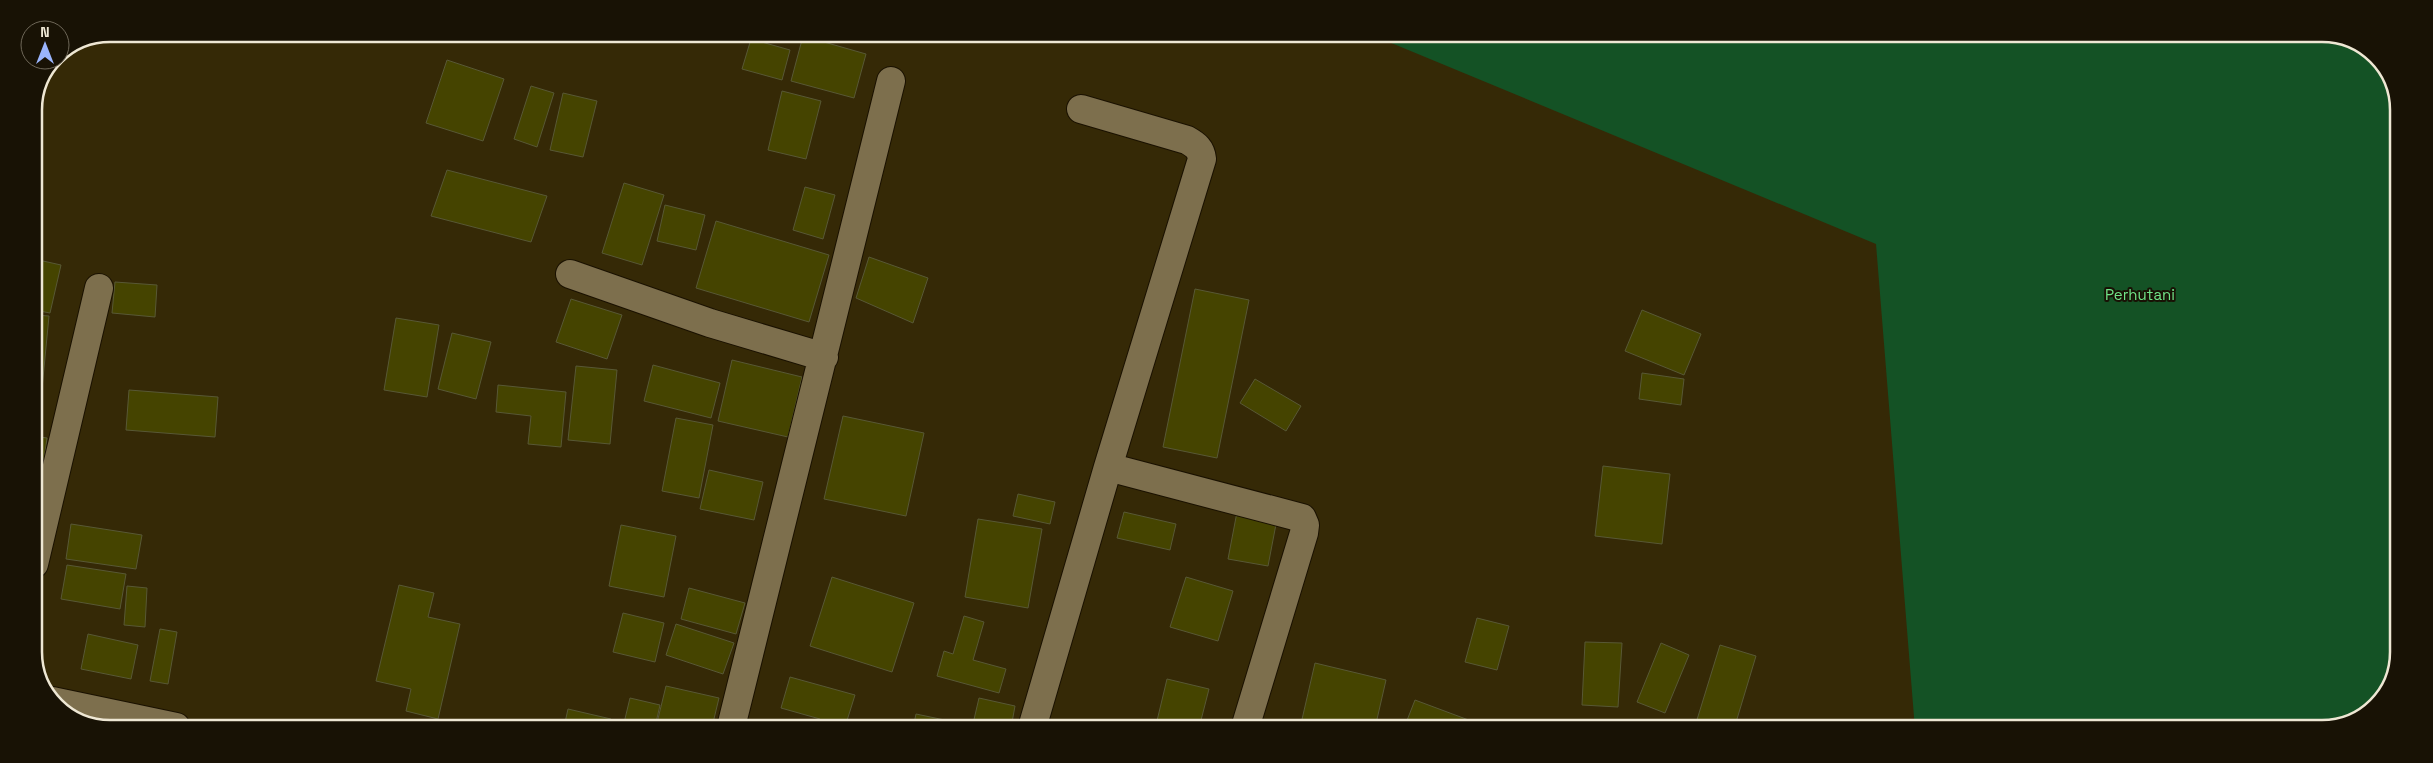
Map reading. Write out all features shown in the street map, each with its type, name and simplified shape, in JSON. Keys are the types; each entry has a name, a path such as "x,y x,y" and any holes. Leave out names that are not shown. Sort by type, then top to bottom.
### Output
{"street":[{"path":"733,720 891,81"},
{"path":"1034,720 1108,467 1202,159 1202,152 1187,140 1081,109"},
{"path":"570,274 710,323 824,357"},
{"path":"43,526 99,288"},
{"path":"1108,467 1302,518 1305,525 1304,534 1247,720"},
{"path":"66,704 143,720"}],"green space":[{"name":"Perhutani","path":"1391,43 2332,43 2349,48 2360,54 2371,62 2381,76 2388,93 2390,106 2390,662 2385,679 2374,697 2353,714 2336,719 2323,720 1914,720 1876,244"}],"building":[{"path":"750,43 765,43 790,50 782,80 742,69"},
{"path":"801,43 828,43 866,54 854,98 791,81"},
{"path":"447,60 504,79 483,141 426,123"},
{"path":"531,86 554,93 537,147 514,139"},
{"path":"782,91 821,101 806,159 768,150"},
{"path":"563,93 597,101 583,157 550,150"},
{"path":"447,170 547,196 531,242 431,216"},
{"path":"624,183 664,195 642,265 602,253"},
{"path":"805,187 835,195 823,239 793,230"},
{"path":"665,205 705,215 696,250 657,241"},
{"path":"716,221 829,255 809,322 696,288"},
{"path":"869,257 928,278 913,323 856,298"},
{"path":"43,261 61,265 50,313 43,312"},
{"path":"115,282 157,285 155,317 112,313"},
{"path":"1195,289 1249,300 1217,458 1163,447"},
{"path":"571,299 622,315 607,359 556,342"},
{"path":"1642,310 1701,334 1684,375 1625,351"},
{"path":"43,316 49,316 43,378"},
{"path":"396,318 439,325 427,397 384,390"},
{"path":"452,333 491,342 476,399 438,389"},
{"path":"732,360 802,377 788,437 718,421"},
{"path":"653,365 720,383 711,418 644,401"},
{"path":"576,366 617,370 610,444 568,440"},
{"path":"1642,373 1684,379 1681,405 1639,399"},
{"path":"1255,379 1301,406 1286,431 1240,403"},
{"path":"498,385 566,392 561,447 528,444 531,416 496,412"},
{"path":"129,390 218,397 215,437 126,430"},
{"path":"843,416 924,433 906,516 824,499"},
{"path":"676,418 713,425 699,498 662,491"},
{"path":"43,437 47,438 43,467"},
{"path":"1603,466 1670,474 1662,544 1595,536"},
{"path":"709,470 763,482 754,520 700,509"},
{"path":"1018,494 1055,502 1050,524 1013,516"},
{"path":"1124,512 1176,524 1170,550 1117,538"},
{"path":"1237,512 1277,519 1268,566 1228,559"},
{"path":"978,519 1042,529 1028,608 965,597"},
{"path":"71,524 142,535 136,569 66,559"},
{"path":"621,525 676,536 664,597 609,586"},
{"path":"67,565 126,574 120,609 61,599"},
{"path":"832,577 914,603 892,672 810,646"},
{"path":"1186,577 1233,591 1218,641 1170,627"},
{"path":"399,585 434,593 428,617 460,624 438,719 406,711 411,689 376,681"},
{"path":"127,586 147,588 145,627 124,625"},
{"path":"689,588 745,603 736,634 681,619"},
{"path":"623,613 664,623 655,662 613,652"},
{"path":"964,616 984,622 973,660 1006,669 999,693 937,676 944,651 953,654"},
{"path":"1477,618 1509,626 1497,670 1465,662"},
{"path":"676,624 734,643 723,674 666,655"},
{"path":"160,629 177,632 168,684 150,681"},
{"path":"88,634 138,645 131,679 81,669"},
{"path":"1585,642 1622,643 1618,707 1582,705"},
{"path":"1661,643 1689,655 1665,713 1637,702"},
{"path":"1720,645 1756,656 1737,720 1697,720"},
{"path":"1315,663 1386,680 1377,720 1302,720"},
{"path":"790,677 855,695 847,720 820,720 781,708"},
{"path":"1167,679 1209,689 1201,720 1157,720"},
{"path":"666,686 719,698 714,720 658,720"},
{"path":"630,698 660,705 657,720 625,720"},
{"path":"979,698 1015,706 1012,720 974,720"},
{"path":"1415,700 1469,720 1407,720"},
{"path":"568,709 611,719 611,720 566,720"},
{"path":"916,714 945,720 915,720"}]}
